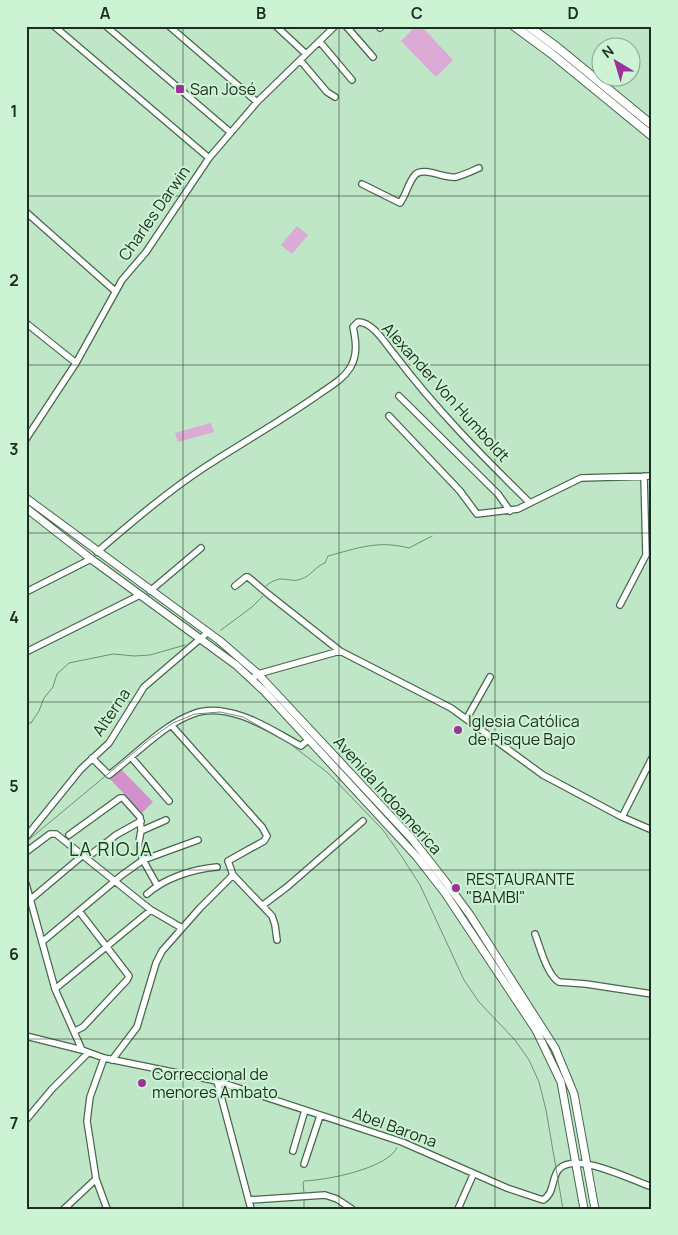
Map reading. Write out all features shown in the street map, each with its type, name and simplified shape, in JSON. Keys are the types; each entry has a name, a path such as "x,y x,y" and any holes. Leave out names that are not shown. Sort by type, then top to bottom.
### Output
{"highway":[{"path":"514,26 552,54 652,136"},
{"path":"528,26 558,48 652,125"}],"main road":[{"name":"Avenida Indoamerica","path":"26,498 220,641 288,705 412,839 446,881 470,915 555,1048 574,1094 595,1209"},
{"name":"Avenida Indoamerica","path":"26,508 140,595 255,676 281,710 308,740 418,857 536,1030 561,1082 584,1209"},
{"path":"281,710 288,705"}],"street":[{"path":"54,26 209,158"},
{"path":"106,26 230,132"},
{"path":"169,26 257,102"},
{"path":"276,26 306,54"},
{"name":"Charles Darwin","path":"26,439 76,363 115,291 146,252 209,158 257,102 335,26"},
{"path":"346,26 373,57"},
{"path":"320,42 352,80"},
{"path":"300,60 327,92 335,97"},
{"path":"362,184 400,203 417,172 423,171 456,177 479,168"},
{"path":"26,212 115,291"},
{"name":"Alexander Von Humboldt","path":"97,552 153,505 205,467 280,422 341,378 350,368 355,356 356,343 353,327 358,322 366,324 381,337 414,380 530,503"},
{"path":"26,323 76,363"},
{"path":"399,396 498,494 510,511"},
{"path":"389,416 462,492 477,514 518,509 581,478 652,476"},
{"path":"620,605 646,555 644,476"},
{"path":"150,591 201,548"},
{"path":"26,592 91,559"},
{"path":"235,586 248,577 340,650 451,708 467,718 530,768 622,817 652,830"},
{"path":"26,652 140,595"},
{"name":"Alterna","path":"26,837 81,769 113,737 144,687 207,633"},
{"path":"255,676 340,650"},
{"path":"467,718 490,677"},
{"path":"92,758 109,775 172,726 192,714 220,711 249,718 301,746 308,740"},
{"path":"172,726 217,775 267,836 264,841 228,861 233,876 272,916 277,940"},
{"path":"130,757 169,801"},
{"path":"622,817 652,758"},
{"path":"69,835 120,798 126,799 141,821 138,846 143,860 157,885"},
{"path":"141,831 166,820"},
{"path":"93,853 116,835 141,821"},
{"path":"263,905 288,887 363,821"},
{"path":"26,833 36,826"},
{"path":"26,852 53,833 151,910 182,928"},
{"path":"42,942 143,860 198,840"},
{"path":"31,899 82,856"},
{"path":"147,894 157,885 198,870 217,867"},
{"path":"112,1060 137,1027 158,958 182,928 233,876"},
{"path":"26,884 55,989 82,1050"},
{"path":"55,989 151,910"},
{"path":"74,1031 83,1028 128,980 129,976 79,911"},
{"path":"535,934 550,971 559,982 652,994"},
{"name":"Abel Barona","path":"26,1036 82,1050 112,1060 217,1081 409,1145 507,1188 543,1200 550,1194 556,1173 566,1164 587,1163 652,1187"},
{"path":"26,1120 52,1089 88,1053"},
{"path":"104,1058 87,1110 88,1133 96,1180 107,1209"},
{"path":"217,1081 251,1209"},
{"path":"293,1151 305,1110"},
{"path":"304,1164 320,1116"},
{"path":"458,1209 473,1174"},
{"path":"64,1209 96,1180"},
{"path":"249,1200 325,1195 337,1199 352,1209"}],"shaded area":[{"path":"416,26 421,26 453,60 436,77 401,41"},
{"path":"297,226 308,235 292,254 281,245"},
{"path":"211,423 214,432 178,442 175,433"},
{"path":"119,767 153,802 142,813 108,777"}],"waterway":[{"path":"266,586 281,579 297,580 305,578 325,563 328,556 378,545 409,548 432,536"},
{"path":"221,630 252,607 263,596"},
{"path":"26,723 31,723 39,711 44,698 53,687 57,674 69,663 113,654 150,655 185,645"},
{"path":"304,1193 304,1181 341,1176 355,1172 381,1162 397,1148"},
{"path":"304,1200 304,1209"}],"railway":[{"path":"26,842 150,739 173,723 195,714 220,712 243,717 289,743 328,773 383,830 420,885 464,980 479,1002 515,1040 529,1060 539,1082 546,1110 563,1209"}],"place":[{"name":"San José","path":"180,89"},
{"name":"Iglesia Católica de Pisque Bajo","path":"458,730"},
{"name":"RESTAURANTE \"BAMBI\"","path":"456,888"},
{"name":"Correccional de menores Ambato","path":"142,1083"}],"district":[{"name":"LA RIOJA","path":"111,849"}]}
